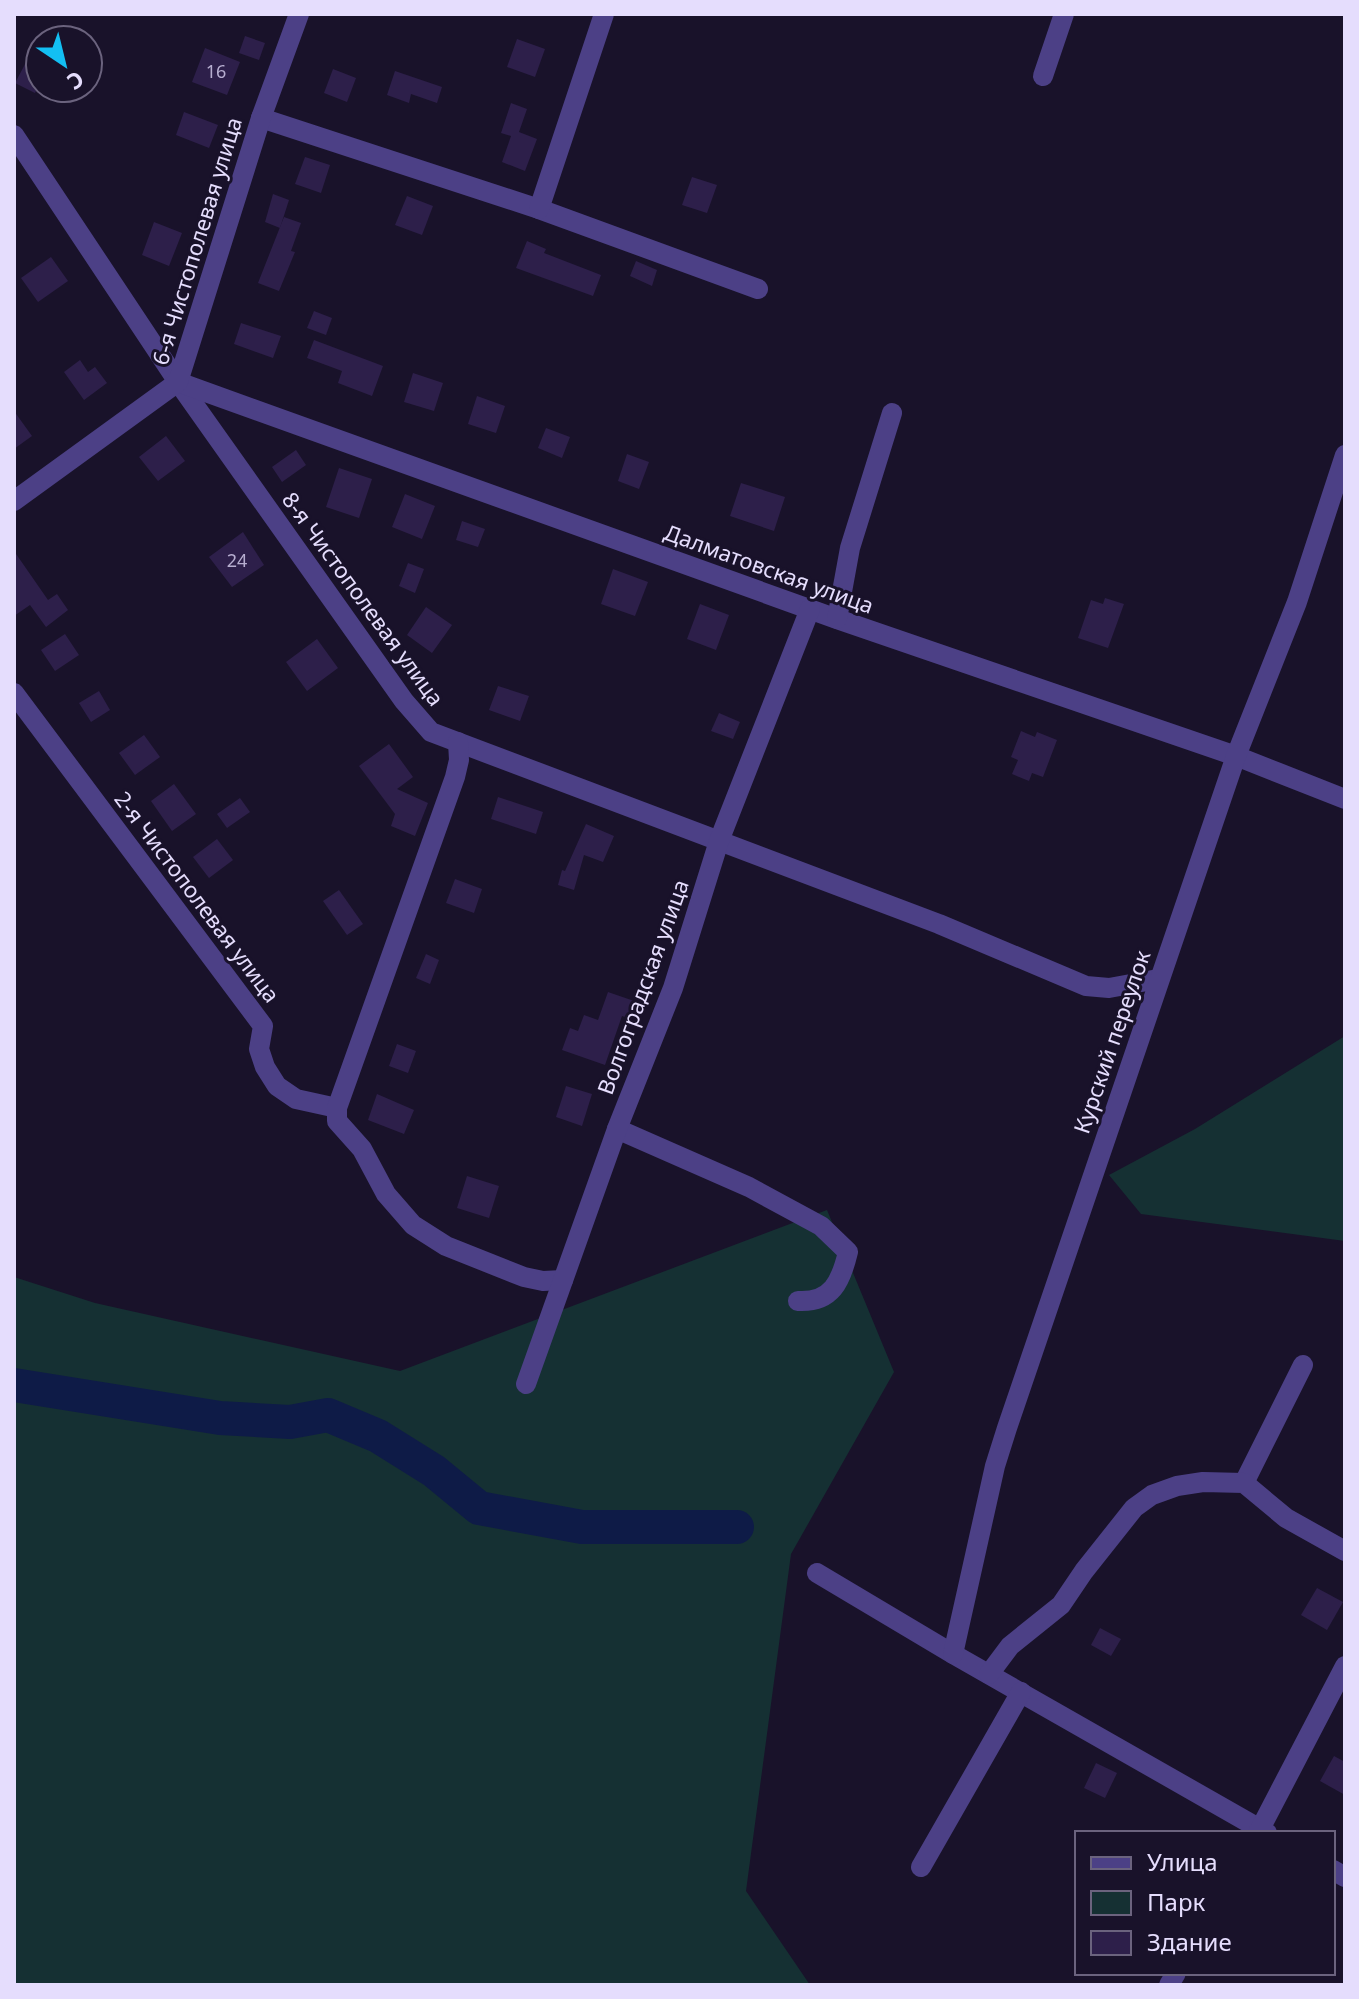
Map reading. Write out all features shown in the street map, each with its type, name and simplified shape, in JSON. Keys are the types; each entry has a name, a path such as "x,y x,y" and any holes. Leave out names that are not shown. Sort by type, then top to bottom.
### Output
{"street":[{"name":"6-я Чистополевая улица","path":"14,501 178,382 261,118 299,14"},
{"path":"539,209 604,14"},
{"path":"1043,76 1064,14"},
{"path":"261,118 539,209 758,289"},
{"name":"8-я Чистополевая улица","path":"14,135 178,382 417,718 431,732 939,924 1086,986 1109,988 1158,979"},
{"name":"Далматовская улица","path":"178,382 837,619 1236,756 1345,799"},
{"path":"837,619 850,548 892,413"},
{"name":"Курский переулок","path":"953,1654 995,1466 1158,979 1236,756 1297,602 1345,455"},
{"name":"Волгоградская улица","path":"526,1384 617,1129 673,988 719,841 810,609"},
{"name":"2-я Чистополевая улица","path":"14,693 263,1026 259,1049 265,1067 277,1086 296,1099 337,1108"},
{"path":"458,742 459,760 455,777 337,1108 337,1121 362,1149 386,1194 413,1225 446,1246 524,1277 543,1281 563,1280"},
{"path":"617,1129 749,1187 821,1226 848,1252 842,1277 827,1295 811,1302 798,1301"},
{"path":"1244,1483 1303,1365"},
{"path":"989,1674 1010,1646 1061,1605 1134,1508 1152,1495 1177,1486 1203,1482 1244,1483 1286,1518 1345,1551"},
{"path":"817,1573 1260,1831"},
{"path":"1262,1831 1345,1666"},
{"path":"921,1867 1021,1692"}],"green space":[{"path":"1345,1036 1345,1241 1141,1214 1109,1175 1195,1129"},
{"path":"827,1210 894,1372 791,1554 746,1891 810,1985 14,1985 14,1277 95,1303 400,1371"}],"building":[{"path":"245,36 265,43 259,60 239,53"},
{"path":"517,39 545,49 535,77 507,67"},
{"path":"205,48 240,62 227,95 192,82"},
{"path":"24,66 24,88 15,83"},
{"path":"333,69 356,78 347,102 324,93"},
{"path":"395,71 442,87 437,103 411,94 409,103 387,95"},
{"path":"511,103 527,109 519,132 537,139 525,171 502,162 511,136 501,133"},
{"path":"184,112 218,125 209,148 176,135"},
{"path":"305,157 330,165 321,193 295,184"},
{"path":"692,177 717,185 707,213 682,205"},
{"path":"273,194 289,200 280,228 265,222"},
{"path":"407,196 433,206 422,235 395,225"},
{"path":"284,217 301,223 291,251 295,252 279,291 258,283"},
{"path":"154,222 182,233 169,266 142,255"},
{"path":"527,241 546,249 544,253 601,275 593,296 516,268"},
{"path":"51,257 68,281 38,302 21,278"},
{"path":"636,261 657,270 652,286 630,276"},
{"path":"314,311 332,318 326,335 307,328"},
{"path":"241,323 281,336 273,358 234,344"},
{"path":"314,340 383,366 372,396 338,383 342,371 307,358"},
{"path":"80,360 88,372 95,367 107,383 84,400 64,372"},
{"path":"413,373 443,383 434,411 404,402"},
{"path":"477,396 505,406 496,433 468,424"},
{"path":"14,411 32,436 14,449"},
{"path":"546,428 570,437 562,458 538,448"},
{"path":"166,436 185,461 158,481 139,457"},
{"path":"296,450 306,465 282,482 272,467"},
{"path":"627,454 649,462 639,489 618,481"},
{"path":"339,468 372,479 359,518 326,507"},
{"path":"741,483 785,497 774,531 730,516"},
{"path":"405,494 435,506 422,539 392,527"},
{"path":"462,521 485,529 478,547 456,540"},
{"path":"243,532 264,565 232,587 209,557"},
{"path":"14,551 48,600 57,594 68,610 46,627 30,605 14,616"},
{"path":"408,563 424,569 415,593 399,586"},
{"path":"613,569 648,582 635,616 601,604"},
{"path":"1105,598 1124,604 1108,648 1078,638 1091,600 1103,604"},
{"path":"700,604 729,615 716,650 687,639"},
{"path":"426,607 452,625 432,653 407,635"},
{"path":"65,634 79,655 55,671 41,650"},
{"path":"317,639 338,668 307,691 286,662"},
{"path":"498,686 529,696 520,721 489,710"},
{"path":"99,691 110,710 91,722 79,703"},
{"path":"719,713 740,722 733,739 711,731"},
{"path":"1021,731 1035,737 1037,732 1057,740 1043,777 1032,773 1029,781 1012,774 1018,760 1011,757"},
{"path":"144,735 160,757 135,775 119,753"},
{"path":"389,744 413,777 397,789 428,803 415,836 391,826 395,814 359,766"},
{"path":"174,784 196,814 172,831 151,801"},
{"path":"498,797 543,812 536,834 491,819"},
{"path":"240,798 250,812 227,828 217,814"},
{"path":"586,824 614,836 603,862 584,855 574,890 558,885 562,870 565,871"},
{"path":"217,839 233,860 209,878 193,857"},
{"path":"455,879 482,889 474,913 446,903"},
{"path":"339,890 363,924 347,935 323,901"},
{"path":"426,954 439,960 430,984 416,978"},
{"path":"608,992 637,1002 631,1019 622,1016 605,1065 562,1050 570,1028 578,1031 584,1015 598,1020"},
{"path":"397,1044 416,1051 408,1073 389,1066"},
{"path":"566,1086 592,1094 582,1126 556,1117"},
{"path":"377,1094 414,1110 404,1134 368,1120"},
{"path":"467,1176 499,1186 489,1218 457,1208"},
{"path":"1317,1588 1343,1602 1327,1630 1301,1615"},
{"path":"1100,1628 1121,1639 1111,1656 1091,1645"},
{"path":"1334,1756 1345,1762 1345,1795 1320,1781"},
{"path":"1096,1763 1117,1773 1105,1798 1084,1788"}],"waterway":[{"path":"14,1385 220,1418 290,1422 328,1415 378,1436 434,1471 479,1508 582,1527 737,1527"}]}
